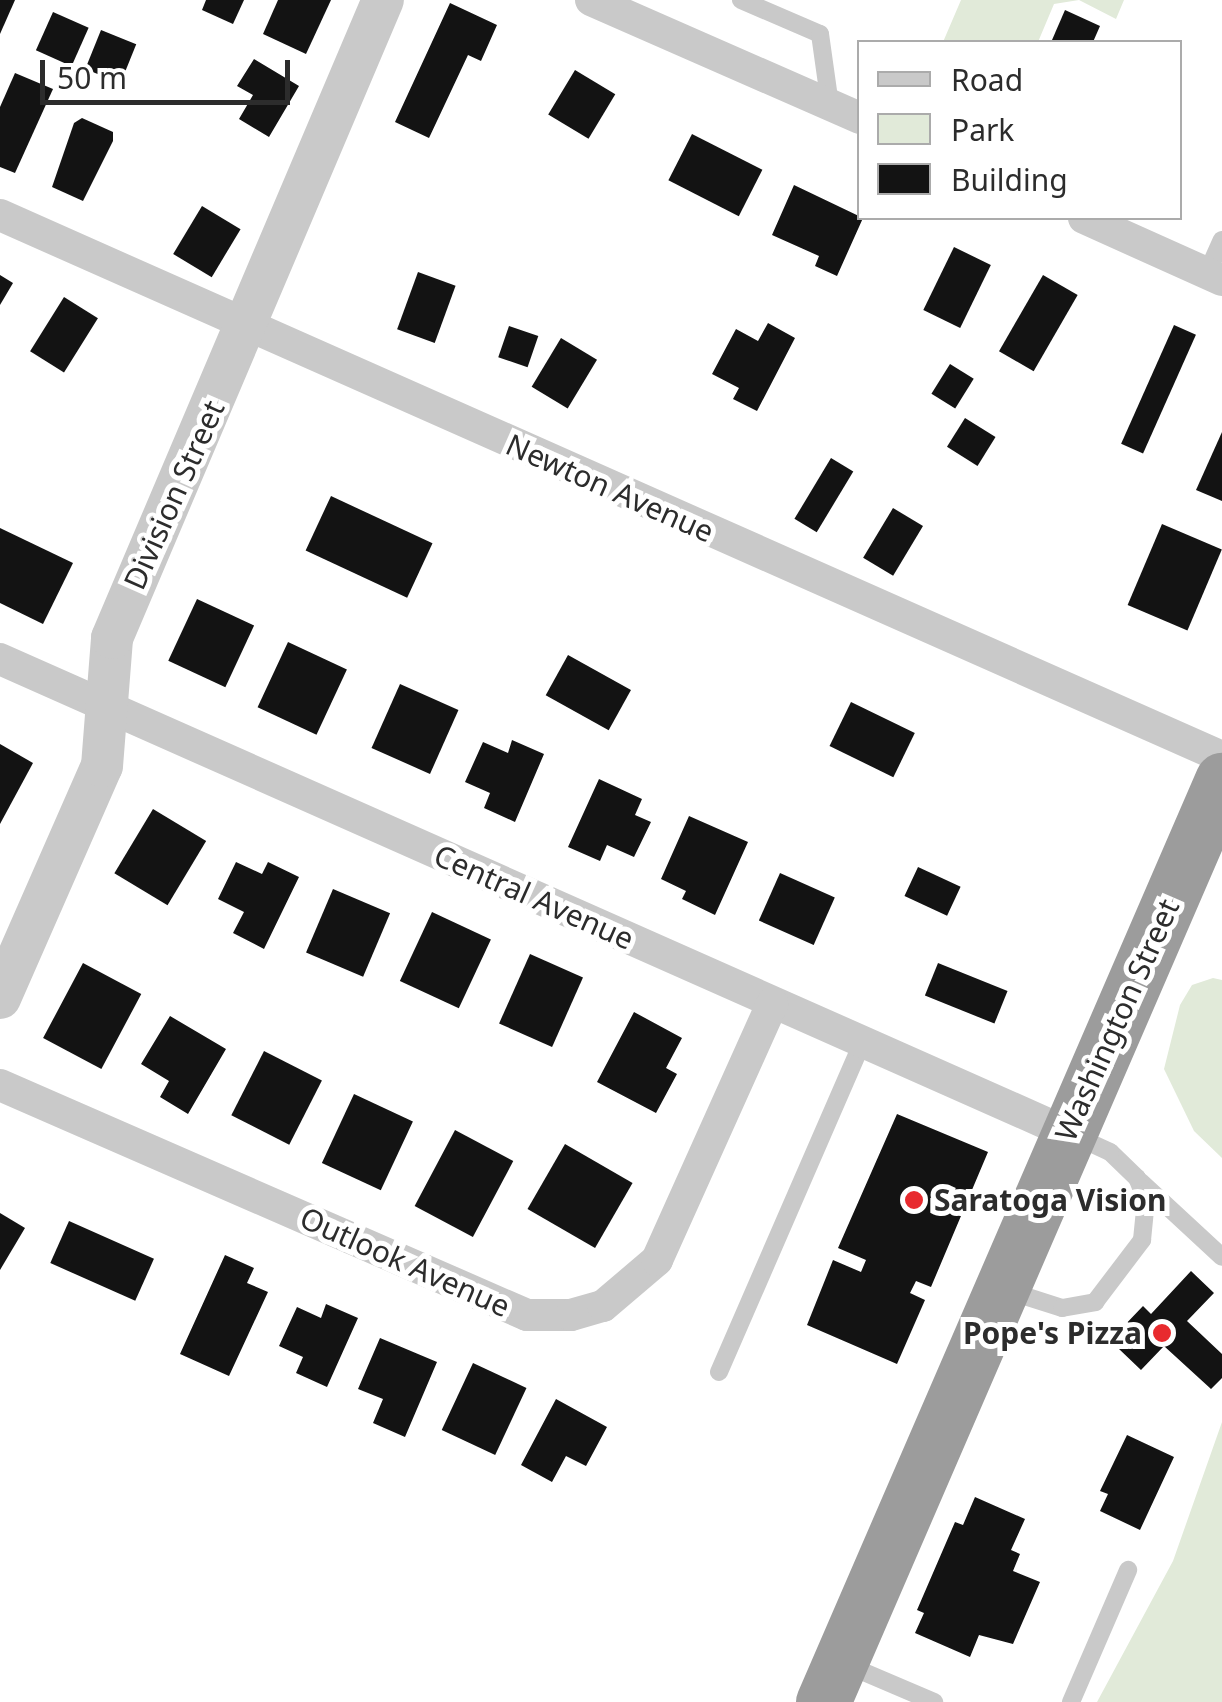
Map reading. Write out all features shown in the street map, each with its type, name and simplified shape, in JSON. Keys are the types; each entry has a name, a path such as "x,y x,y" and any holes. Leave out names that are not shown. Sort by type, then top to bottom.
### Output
{"highway":[{"name":"Washington Street","path":"832,1682 1222,780"}],"street":[{"name":"Division Street","path":"0,998 102,766 112,638 248,327 383,0"},
{"path":"590,0 845,111"},
{"name":"Newton Avenue","path":"0,214 1222,757"},
{"path":"1088,220 1214,276"},
{"name":"Central Avenue","path":"0,659 1068,1133"},
{"name":"Outlook Avenue","path":"0,1085 527,1315 571,1315 603,1306 658,1260 772,1004"}],"lane":[{"path":"740,0 820,34 845,111"},
{"path":"1214,276 1222,240"},
{"path":"720,1372 862,1043"},
{"path":"1068,1133 1110,1152 1222,1257"},
{"path":"1001,1288 1062,1308 1095,1302 1110,1290 1148,1220 1137,1178"},
{"path":"1071,1702 1128,1570"},
{"path":"832,1682 934,1702"}],"green space":[{"path":"961,0 1079,0 1054,4 1039,40 944,40"},
{"path":"1079,0 1124,0 1116,19"},
{"path":"1213,978 1222,980 1222,1158 1194,1131 1164,1069 1180,1005 1192,985"},
{"path":"1222,1422 1222,1702 1097,1702 1173,1561"}],"building":[{"path":"0,0 15,0 0,34"},
{"path":"206,0 244,0 233,24 202,10"},
{"path":"278,0 331,0 306,54 263,34"},
{"path":"450,3 497,25 481,61 468,55 429,138 395,122"},
{"path":"1065,10 1100,26 1094,40 1052,40"},
{"path":"53,12 89,28 72,66 36,50"},
{"path":"101,30 136,44 120,83 85,69"},
{"path":"254,59 299,86 269,137 239,119 253,95 237,86"},
{"path":"575,70 615,94 589,139 548,115"},
{"path":"15,73 53,89 15,173 0,167 0,107"},
{"path":"82,118 113,132 113,141 83,201 52,187 74,123"},
{"path":"692,134 762,170 739,216 668,180"},
{"path":"794,185 862,220 837,276 815,266 819,256 772,235"},
{"path":"202,206 241,229 212,277 173,254"},
{"path":"954,247 991,265 960,328 923,310"},
{"path":"418,272 456,286 435,343 397,329"},
{"path":"0,275 13,283 0,305"},
{"path":"1043,275 1078,295 1034,371 999,351"},
{"path":"64,297 98,318 64,372 30,351"},
{"path":"768,323 795,338 757,411 733,399 739,388 712,374 736,329 758,341"},
{"path":"1174,325 1196,335 1143,454 1121,444"},
{"path":"509,326 538,336 528,367 498,357"},
{"path":"561,338 597,360 568,408 532,387"},
{"path":"950,364 974,379 955,409 931,394"},
{"path":"965,418 996,437 978,466 947,447"},
{"path":"1222,432 1222,501 1196,490"},
{"path":"831,458 853,471 817,532 794,519"},
{"path":"331,496 433,543 407,598 306,550"},
{"path":"893,508 923,526 893,576 863,558"},
{"path":"1162,524 1222,549 1187,630 1128,605"},
{"path":"0,528 73,563 43,624 0,603"},
{"path":"197,599 254,626 225,687 168,661"},
{"path":"288,642 347,669 316,735 258,707"},
{"path":"568,655 631,690 609,730 546,695"},
{"path":"400,684 458,710 430,774 372,748"},
{"path":"851,702 915,733 893,777 830,746"},
{"path":"512,740 544,754 515,822 484,808 490,793 465,782 483,742 508,753"},
{"path":"0,744 33,763 0,824"},
{"path":"599,779 642,799 635,815 651,822 634,857 607,845 600,861 568,847"},
{"path":"153,809 206,841 168,905 114,873"},
{"path":"689,816 748,842 715,915 682,899 686,891 661,879"},
{"path":"236,862 262,874 268,862 299,877 264,949 233,933 244,912 218,899"},
{"path":"918,867 961,887 947,916 904,896"},
{"path":"780,873 835,897 814,945 759,921"},
{"path":"333,889 390,913 363,977 306,953"},
{"path":"432,912 491,939 459,1008 400,981"},
{"path":"530,954 583,978 552,1047 499,1023"},
{"path":"83,963 141,994 101,1069 43,1038"},
{"path":"938,963 1008,991 994,1024 925,995"},
{"path":"634,1012 682,1038 666,1068 677,1074 656,1113 597,1082"},
{"path":"170,1016 226,1049 188,1114 160,1097 169,1081 141,1064"},
{"path":"264,1051 322,1081 289,1145 231,1115"},
{"path":"354,1094 413,1121 381,1190 322,1163"},
{"name":"Saratoga Vision","path":"897,1114 988,1152 931,1287 916,1281 910,1293 925,1300 897,1364 807,1325 833,1260 861,1272 866,1260 838,1248"},
{"path":"455,1130 513,1161 473,1237 415,1206"},
{"path":"565,1144 633,1183 595,1248 528,1209"},
{"path":"0,1213 25,1228 0,1270"},
{"path":"69,1221 154,1259 135,1301 50,1263"},
{"path":"225,1255 254,1268 247,1283 268,1292 229,1376 180,1354"},
{"name":"Pope's Pizza","path":"1191,1271 1214,1293 1187,1321 1222,1354 1222,1378 1211,1389 1164,1346 1141,1370 1119,1349 1130,1337 1121,1329 1143,1306 1151,1314"},
{"path":"326,1304 358,1318 327,1387 296,1373 303,1357 279,1346 297,1307 321,1318"},
{"path":"380,1338 437,1362 405,1437 373,1423 383,1399 358,1389"},
{"path":"473,1363 526,1388 495,1455 442,1430"},
{"path":"556,1399 607,1427 586,1466 566,1456 552,1482 521,1465"},
{"path":"1127,1435 1174,1457 1140,1530 1100,1511 1108,1494 1100,1491"},
{"path":"975,1497 1025,1519 1011,1550 1020,1554 1013,1571 1040,1582 1013,1644 979,1635 970,1657 915,1633 924,1613 917,1610 955,1522 963,1525"}],"place":[{"name":"Saratoga Vision","path":"914,1200"},
{"name":"Pope's Pizza","path":"1162,1333"}]}
